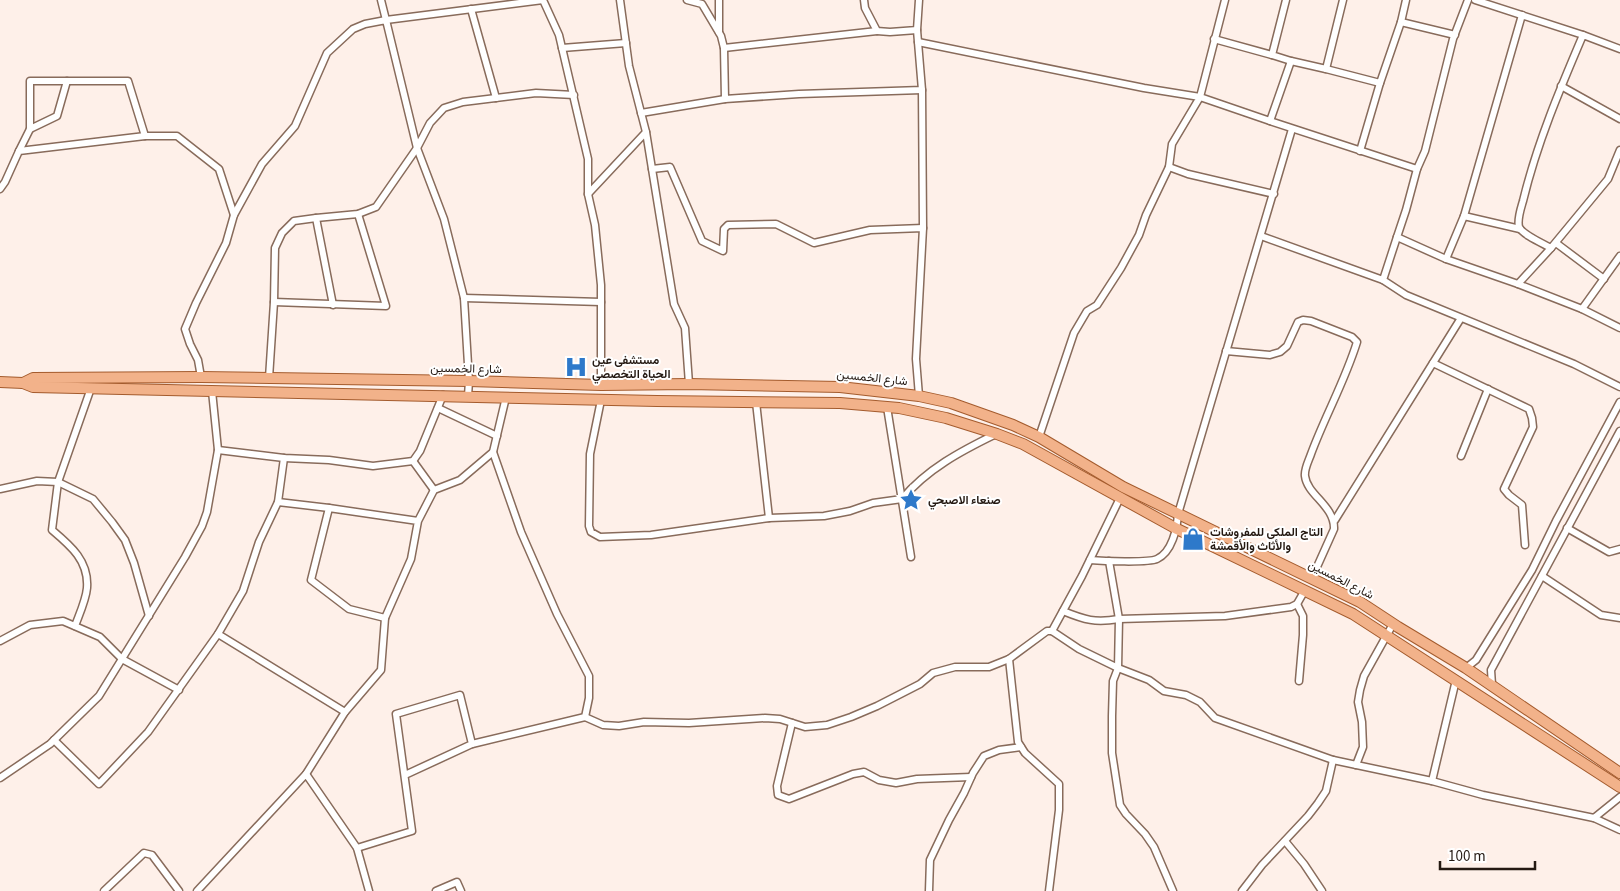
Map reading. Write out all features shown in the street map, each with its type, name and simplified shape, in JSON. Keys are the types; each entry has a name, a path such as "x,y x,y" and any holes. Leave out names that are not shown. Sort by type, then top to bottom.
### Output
{"main road":[{"name":"شارع الخمسين","path":"24,383 34,378 201,377 655,386 689,384 840,387 919,396 951,403 1013,425 1039,437 1123,487 1360,602 1466,668 1620,772"},
{"name":"شارع الخمسين","path":"0,382 24,383 33,387 600,400 840,403 887,407 946,418 1023,444 1177,529 1353,614 1620,787"},
{"path":"655,386 657,401"},
{"path":"946,418 951,403"},
{"path":"1292,584 1297,571"}],"street":[{"path":"381,0 417,148 444,219 464,298 469,381 468,396"},
{"path":"201,377 198,360 185,329 226,243 234,215 262,164 296,126 327,54 353,29 365,24 543,0 559,35 588,159 588,194 595,225 601,302 602,385"},
{"path":"620,0 629,66 646,132 674,304 686,328 689,384"},
{"path":"687,0 702,4 719,34 724,48 725,99"},
{"path":"719,0 719,34"},
{"path":"864,0 864,8 877,31"},
{"path":"919,0 917,30 922,90 923,228 916,359 919,396"},
{"path":"1039,437 1074,333 1087,311 1097,305 1121,268 1139,235 1146,215 1169,167 1172,144 1200,97 1224,0"},
{"path":"1272,55 1286,0"},
{"path":"1326,69 1343,0"},
{"path":"1360,151 1380,83 1401,22 1406,0"},
{"path":"1383,280 1417,169 1425,151 1455,35 1468,0"},
{"path":"1475,0 1620,49"},
{"path":"471,10 496,98"},
{"path":"1446,259 1464,216 1522,15"},
{"path":"1401,22 1455,35"},
{"path":"724,48 877,31 917,30"},
{"path":"1520,229 1518,222 1548,117 1583,35"},
{"path":"1214,39 1291,62 1380,83"},
{"path":"918,42 1144,88 1200,97 1417,169"},
{"path":"562,48 626,43"},
{"path":"1270,120 1291,62"},
{"path":"0,189 30,129 30,81 128,81 146,136"},
{"path":"30,129 57,116 67,81"},
{"path":"1561,86 1620,119"},
{"path":"641,113 725,99 799,94 922,90"},
{"path":"269,378 275,248 282,233 294,222 358,214 376,207 417,148 430,123 444,108 463,102 536,93 574,95"},
{"path":"1090,560 1156,559 1166,552 1177,529 1178,514 1292,129"},
{"path":"588,194 646,132"},
{"path":"20,151 48,146 146,136 178,136 219,169 234,215"},
{"path":"1518,284 1608,179 1620,150"},
{"path":"652,168 670,167 702,241 723,251 724,229 728,225 776,224 814,243 870,230 923,228"},
{"path":"1169,167 1188,174 1274,194"},
{"path":"274,302 386,306 358,214"},
{"path":"1464,216 1520,229 1532,238 1553,245 1604,279"},
{"path":"316,218 333,305"},
{"path":"1261,236 1383,280 1406,295 1574,364 1620,386"},
{"path":"1397,237 1446,259 1582,309 1620,328"},
{"path":"1582,309 1620,256"},
{"path":"464,298 601,302"},
{"path":"1312,578 1334,528 1334,520 1462,318"},
{"path":"1226,351 1270,355 1280,352 1287,346 1298,322 1303,320 1311,321 1352,337 1357,342 1352,359 1317,439 1305,472 1305,478 1334,520"},
{"path":"1433,363 1529,408 1533,426 1504,489 1522,505 1525,545"},
{"path":"75,626 87,589 85,566 68,544 52,530 58,482 91,388"},
{"path":"1461,456 1488,389"},
{"path":"0,778 54,740 99,696 185,557 202,526 207,512 218,450 212,391"},
{"path":"218,450 373,466 413,461 420,451 443,396"},
{"path":"506,397 493,452 521,532 557,614 590,676 589,698 585,717"},
{"path":"600,400 590,454 589,526 592,532 600,537 651,535 769,518 824,516 850,511 873,503 902,499 914,485 937,466 972,445 997,434"},
{"path":"756,402 769,518"},
{"path":"1466,668 1476,660 1532,570 1620,402"},
{"path":"887,407 911,557"},
{"path":"438,408 497,436"},
{"path":"1492,685 1491,670 1620,431"},
{"path":"197,891 306,774 345,712 381,670 386,618 411,559 418,521 434,490 460,480 493,452"},
{"path":"54,740 99,784 148,732 218,634 243,590 260,542 278,502 284,458"},
{"path":"413,461 434,490"},
{"path":"0,489 36,481 58,482 93,499 125,540 134,562 149,616"},
{"path":"1052,631 1090,560 1120,498"},
{"path":"278,502 418,521"},
{"path":"328,508 311,580 349,609 386,618"},
{"path":"1567,528 1609,552 1620,549"},
{"path":"1109,561 1119,619 1118,668 1113,681 1112,753 1120,805 1154,847 1173,891"},
{"path":"1542,576 1601,615 1620,618"},
{"path":"1063,611 1085,620 1108,621 1119,619 1225,616 1291,607 1297,604 1305,590"},
{"path":"1297,604 1303,616 1299,680"},
{"path":"0,641 30,625 63,621 100,637 122,659 179,690"},
{"path":"1356,765 1363,747 1362,722 1358,702 1360,690 1364,676 1393,624"},
{"path":"405,775 472,744 585,717 603,725 619,726 644,722 689,723 766,718 780,719 805,727 827,725 885,702 920,684 933,672 955,667 989,667 1009,659 1047,630 1052,631 1079,649 1118,668 1149,680 1164,691 1186,695 1200,702 1215,718 1333,760 1432,781 1483,795 1594,818 1620,830"},
{"path":"218,634 345,712"},
{"path":"1009,659 1018,742 1025,753 1059,784 1059,810 1049,891"},
{"path":"1432,781 1456,680"},
{"path":"358,848 412,831 396,714 460,695 472,744"},
{"path":"792,723 777,786 778,795 789,799 853,774 864,772 879,780 896,783 917,779 972,777"},
{"path":"928,891 930,860 949,820 984,756 999,750 1021,747"},
{"path":"1242,891 1262,865 1308,816 1326,791 1333,760"},
{"path":"306,774 358,848 369,891"},
{"path":"1594,818 1620,797"},
{"path":"1285,841 1304,864 1322,891"},
{"path":"104,891 144,853 152,855 179,891"},
{"path":"436,891 457,882 461,891"}],"place":[{"name":"مستشفى عين الحياة التخصصي","path":"576,367"},
{"name":"صنعاء الاصبحي","path":"911,500"},
{"name":"التاج الملكي للمفروشات والأثاث والأقمشة","path":"1193,539"}]}
